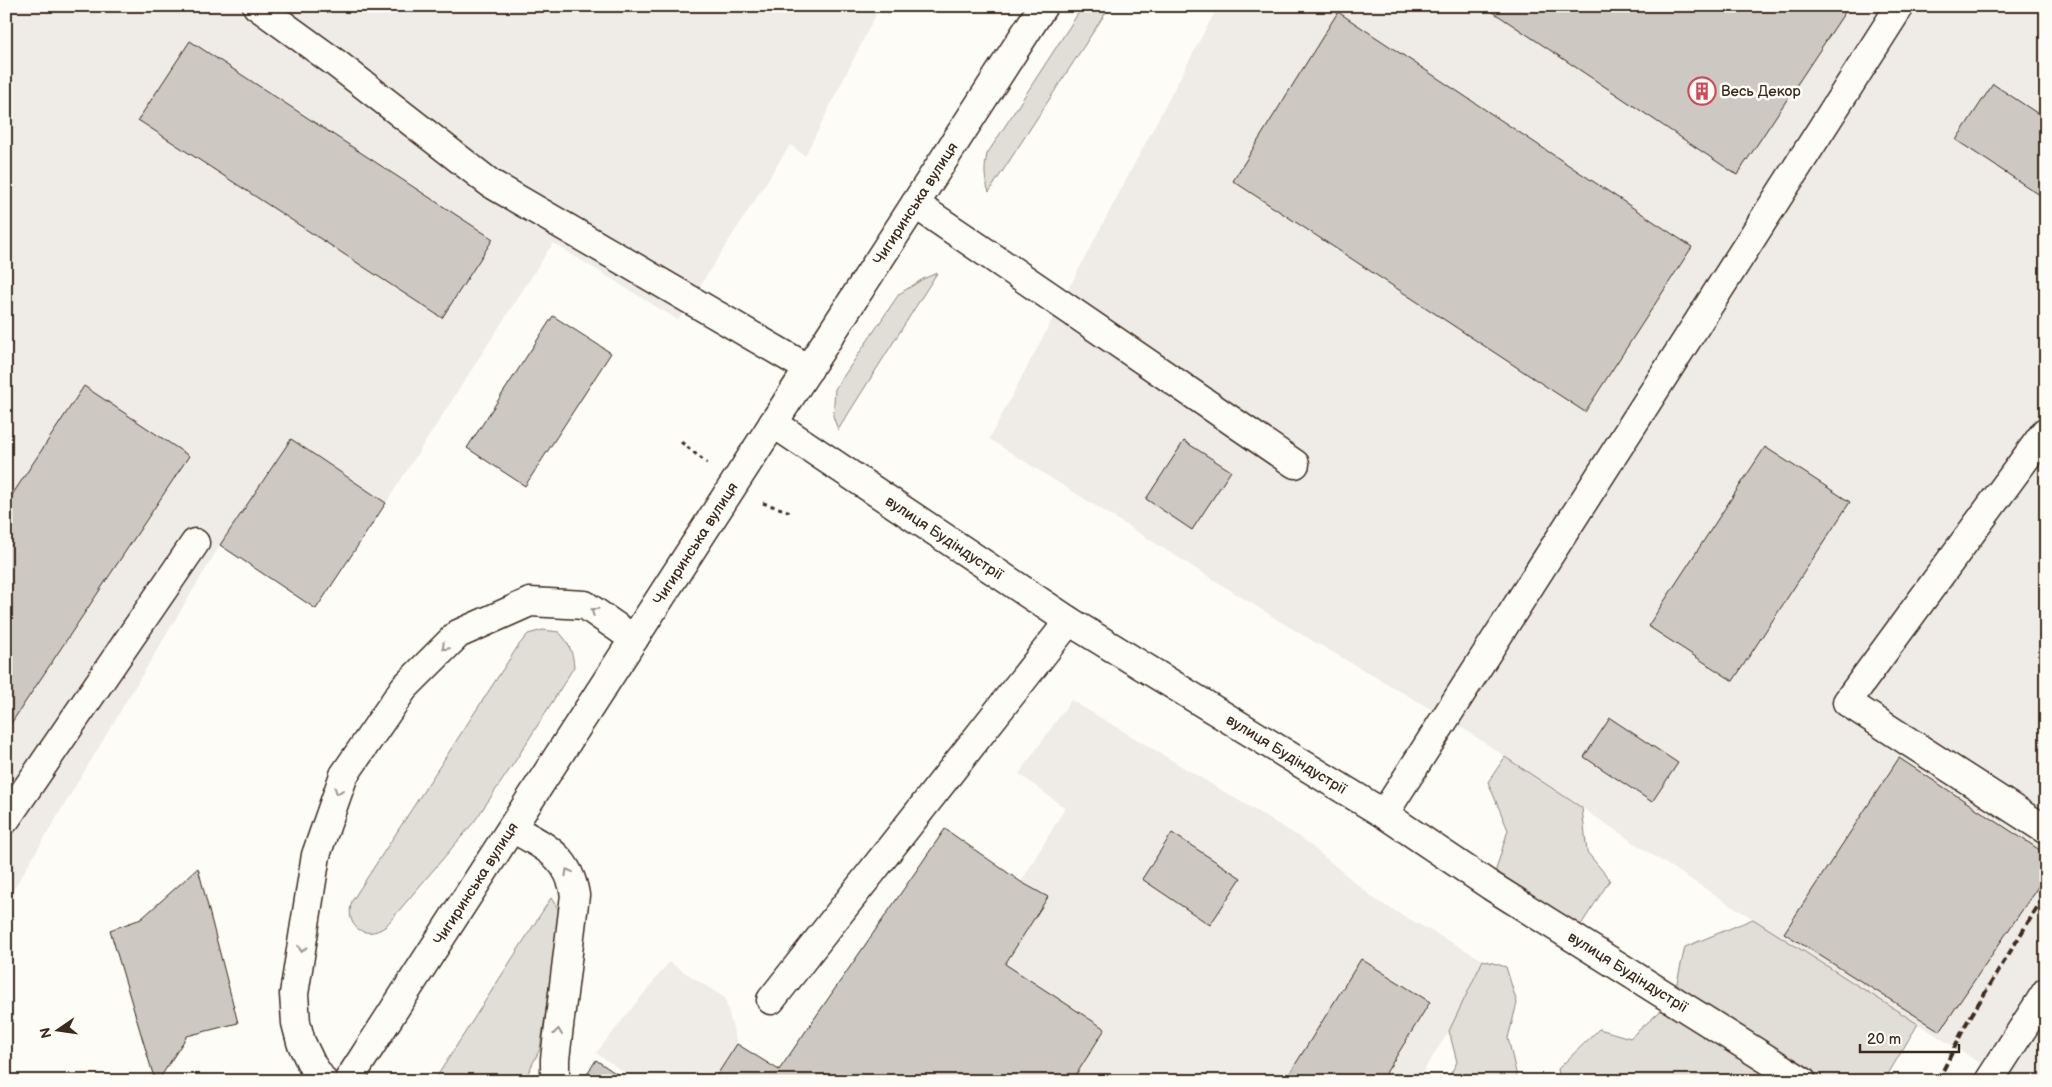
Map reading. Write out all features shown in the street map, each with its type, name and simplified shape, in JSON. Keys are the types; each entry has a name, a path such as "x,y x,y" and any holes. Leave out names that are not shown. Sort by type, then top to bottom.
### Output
{"main road":[{"path":"257,6 337,64 490,183 809,369"},
{"name":"Чигиринська вулиця","path":"348,1081 1043,6"},
{"path":"1384,814 1900,6"},
{"path":"915,204 1295,464"},
{"name":"вулиця Будіндустрії","path":"774,423 1069,621 1384,814 1491,886 1802,1081"},
{"path":"2045,432 1847,702 2046,830"},
{"path":"6,819 195,543"},
{"path":"323,1081 300,1042 296,1023 294,994 316,855 344,774 404,688 458,634 530,602 585,606 634,639"},
{"path":"771,1000 1069,621"},
{"path":"512,828 547,848 558,857 572,881 575,895 555,1059 555,1081"},
{"path":"1989,1081 2046,992"}],"path":[{"path":"681,442 707,463"},
{"path":"763,503 791,512"}],"shaded area":[{"path":"6,6 880,6 805,156 790,145 678,320 553,243 386,503 290,439 220,545 6,902"},
{"path":"1083,6 1110,6 989,192 985,173 987,154"},
{"path":"1218,6 2046,6 2046,1081 2008,1081 1657,858 1455,723 1289,627 989,439"},
{"path":"937,273 838,430 833,416 835,389 899,294 923,279"},
{"path":"543,630 559,632 570,648 574,667 514,763 474,822 385,927 370,932 363,932 358,929 353,924 351,918 352,901 518,646 528,634"},
{"path":"1071,700 1303,839 1377,901 1483,960 1449,1031 1417,1081 637,1081 596,1053 669,962 725,998 737,1044 779,1070 945,829 1021,882 1065,808 1019,774"},
{"path":"1505,757 1582,808 1587,852 1610,880 1573,937 1491,886 1508,830 1488,782"},
{"path":"551,898 561,913 540,1049 524,1081 434,1081"},
{"path":"1753,919 1918,1024 1888,1074 1889,1081 1560,1081 1558,1069 1599,1029 1630,1038 1673,1000 1685,947"},
{"path":"1483,960 1506,967 1517,1003 1508,1038 1518,1081 1447,1081 1457,1062 1449,1031"}],"building":[{"name":"Весь Декор","path":"1484,6 1849,6 1737,175"},
{"path":"1338,12 1692,247 1585,412 1233,181"},
{"path":"190,41 493,239 442,318 138,120"},
{"path":"1993,84 2046,119 2046,199 1956,140"},
{"path":"553,316 611,353 525,486 467,448"},
{"path":"84,386 189,456 6,731 6,504"},
{"path":"291,439 386,503 316,609 220,545"},
{"path":"1184,441 1231,471 1192,530 1146,499"},
{"path":"1765,447 1850,502 1733,681 1648,626"},
{"path":"1610,718 1678,763 1652,802 1584,757"},
{"path":"1899,758 2046,854 2046,875 1940,1031 1784,933"},
{"path":"945,829 1021,882 1048,897 1005,964 1105,1029 1072,1081 713,1081 737,1044 779,1070"},
{"path":"1172,833 1241,878 1210,925 1142,879"},
{"path":"198,868 238,1023 187,1036 158,1081 155,1081 110,930 141,919"},
{"path":"1361,959 1430,1002 1381,1081 1285,1081"},
{"path":"596,1060 627,1081 583,1081"}],"railway":[{"path":"1938,1081 1966,1024 2046,893"}],"place":[{"name":"Весь Декор","path":"1702,91"}]}
